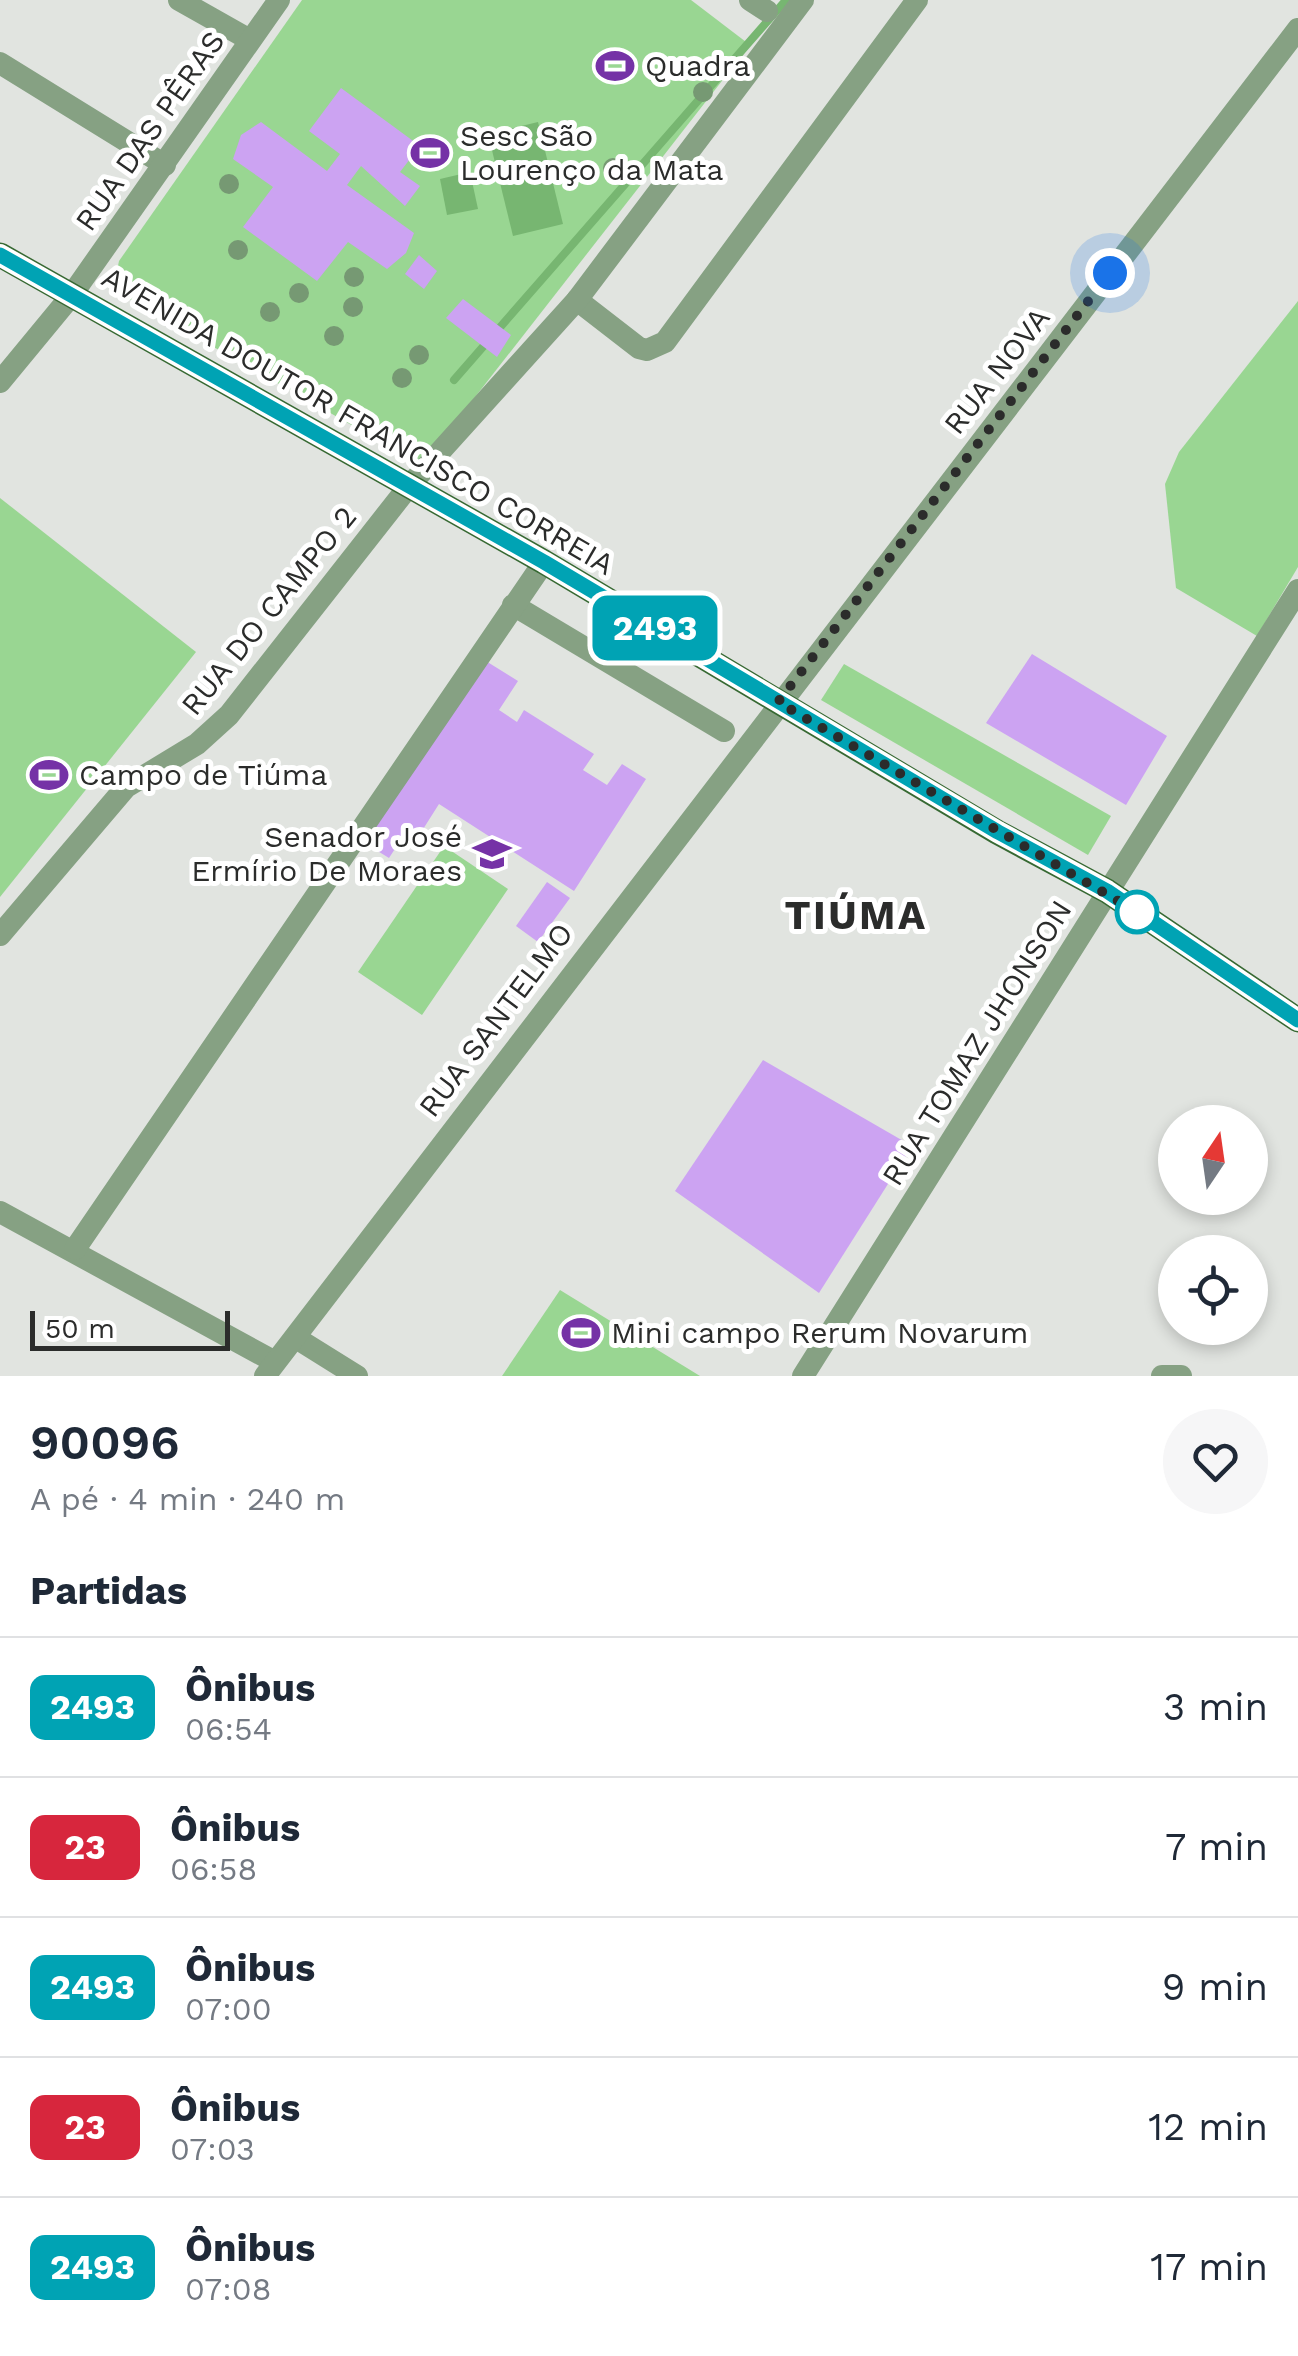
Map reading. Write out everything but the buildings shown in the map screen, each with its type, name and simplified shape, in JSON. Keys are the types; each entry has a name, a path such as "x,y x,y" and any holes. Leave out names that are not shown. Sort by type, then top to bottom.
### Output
{"main road":[{"name":"AVENIDA DOUTOR FRANCISCO CORREIA","path":"0,255 544,562 998,832 1107,891 1298,1020"}],"street":[{"path":"179,0 250,40"},
{"name":"RUA DAS PÊRAS","path":"0,382 71,296 279,0"},
{"name":"RUA DO CAMPO 2","path":"0,935 126,787 197,744 229,715 410,486 577,300 803,0"},
{"path":"577,300 639,348 657,347 671,337 722,261 917,0"},
{"name":"RUA NOVA","path":"778,702 1298,28"},
{"path":"0,63 166,165"},
{"path":"75,1250 544,562"},
{"name":"RUA TOMAZ JHONSON","path":"803,1376 1298,590"},
{"path":"513,605 724,731"},
{"name":"RUA SANTELMO","path":"270,1369 778,702"},
{"path":"0,1212 75,1250 270,1369"},
{"path":"296,1338 357,1376"},
{"path":"1162,1375 1181,1376"}],"shaded area":[{"name":"Sesc São Lourenço da Mata","path":"302,0 691,0 750,45 422,465 113,290 119,261"},
{"path":"538,122 563,224 513,236 488,134"},
{"path":"470,172 478,209 447,215 440,179"},
{"path":"1298,301 1298,567 1257,636 1176,588 1165,484 1179,452"},
{"name":"Campo de Tiúma","path":"0,498 196,652 0,897"},
{"path":"844,664 1111,816 1088,855 821,700"},
{"path":"444,846 508,889 422,1015 358,972"},
{"name":"Mini campo Rerum Novarum","path":"560,1290 700,1376 502,1376"}],"waterway":[{"path":"454,380 786,0"}],"bus line":[{"name":"2493","path":"0,255 544,562 998,832 1107,891 1298,1020"}],"place":[{"name":"Quadra","path":"615,66"},
{"name":"Sesc São Lourenço da Mata","path":"430,153"},
{"name":"Campo de Tiúma","path":"49,775"},
{"name":"Senador José Ermírio De Moraes","path":"492,854"},
{"name":"Mini campo Rerum Novarum","path":"581,1333"}],"district":[{"name":"TIÚMA","path":"856,915"}],"route":[{"path":"1110,273 778,702 998,832 1107,891 1140,914 1137,912"}]}
